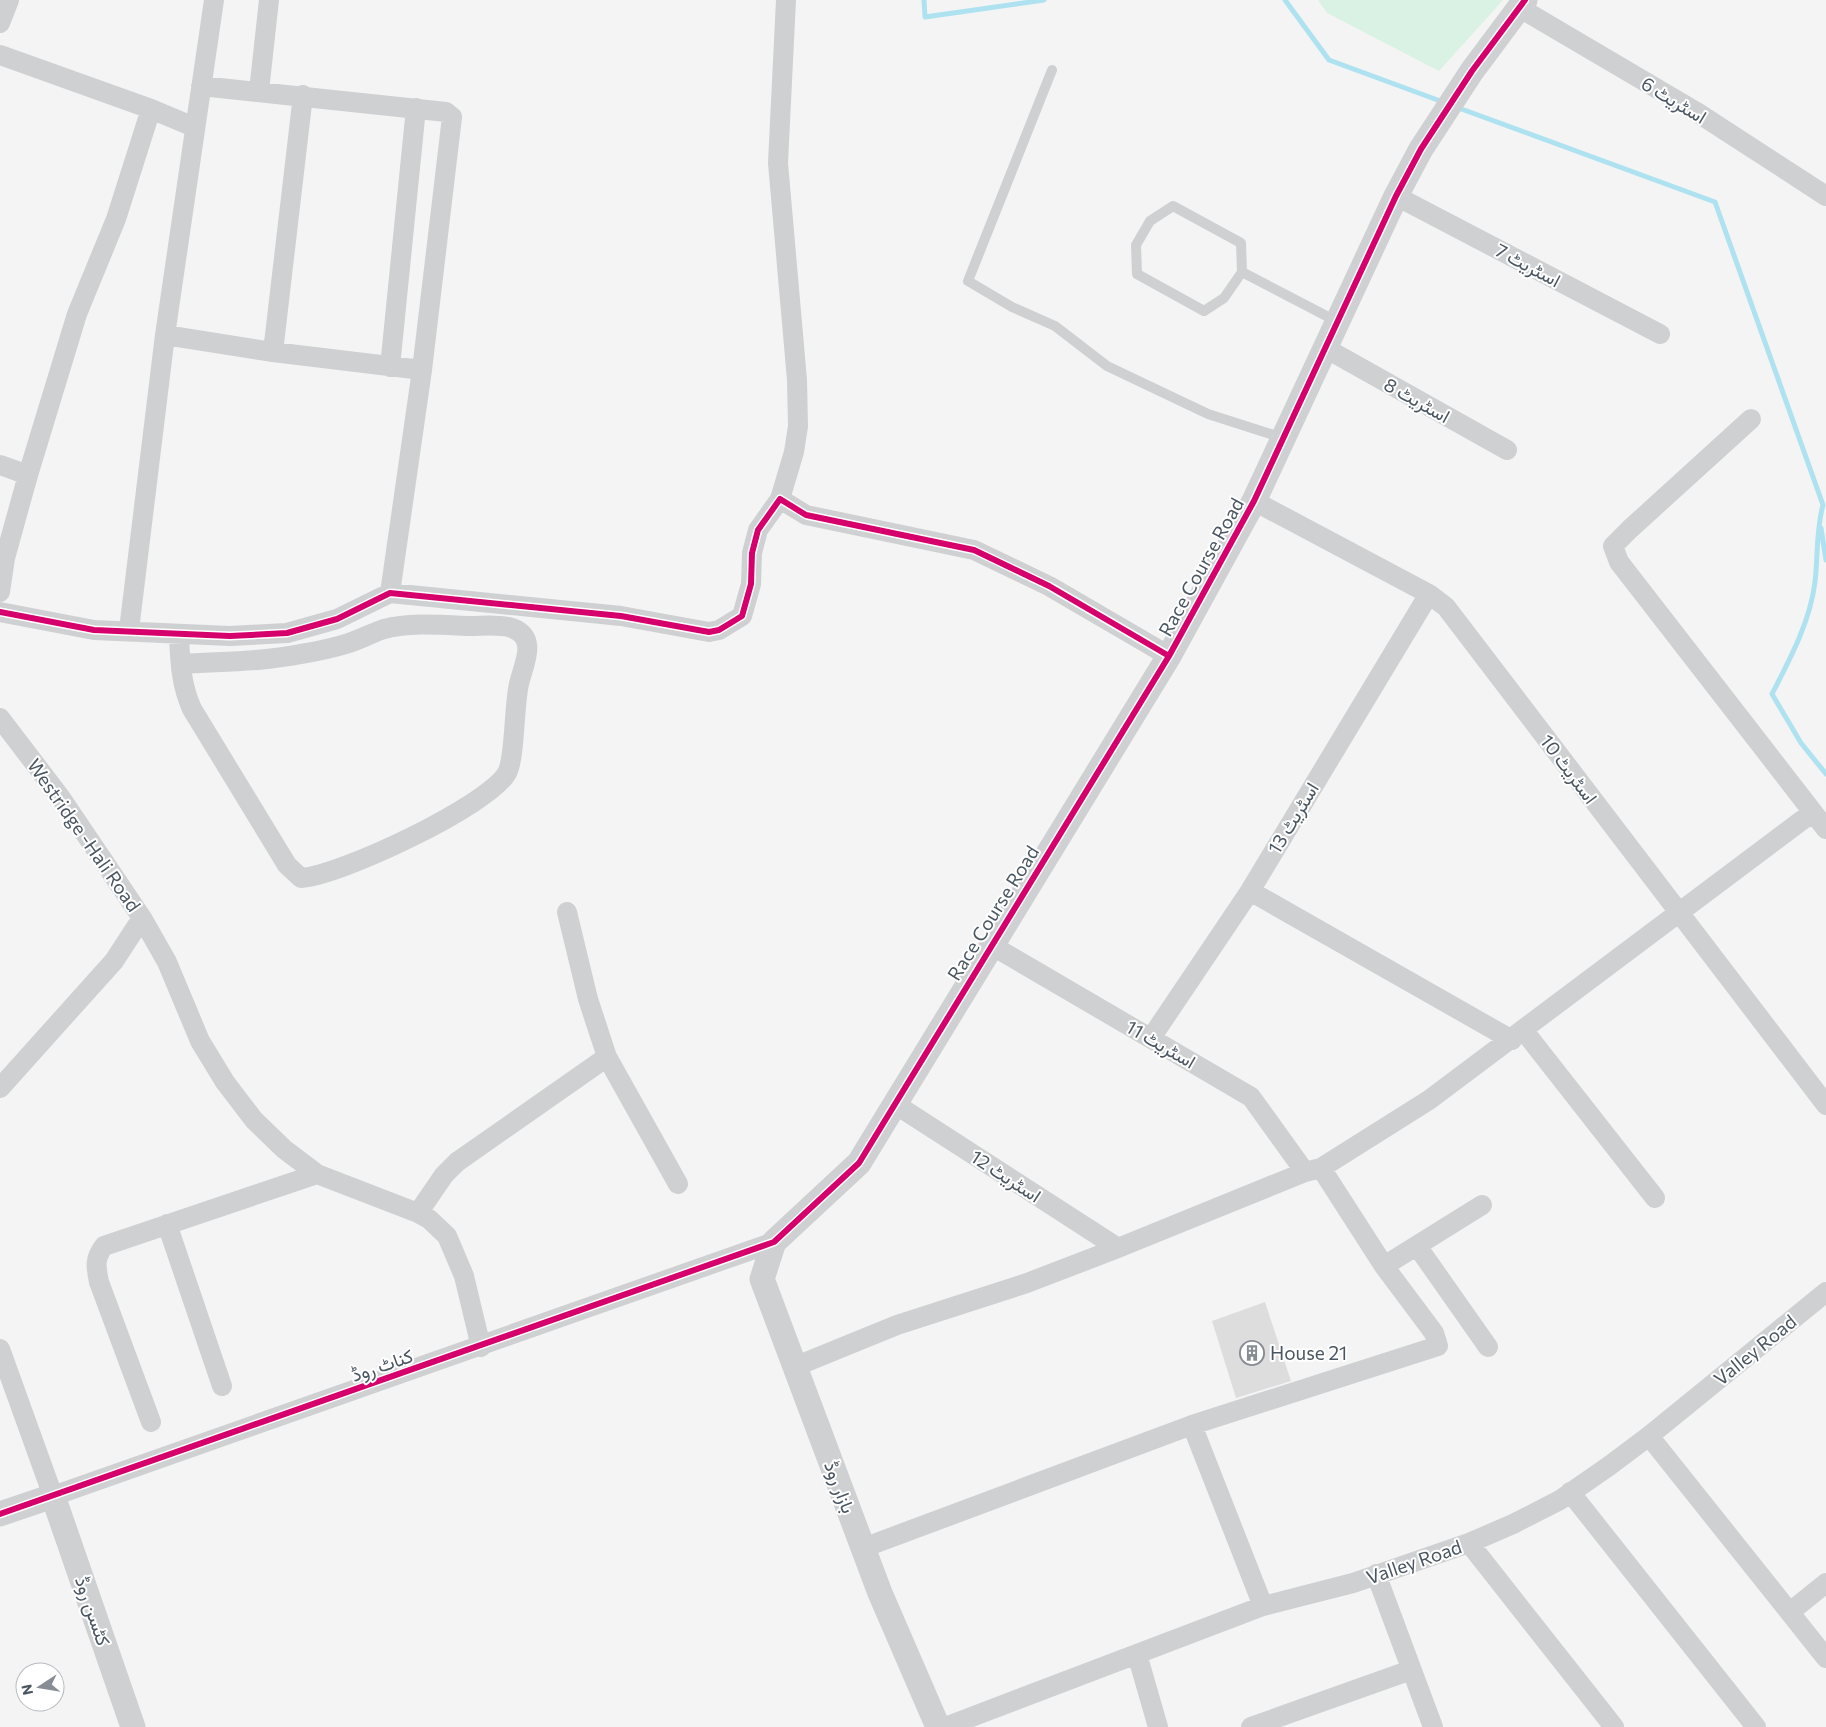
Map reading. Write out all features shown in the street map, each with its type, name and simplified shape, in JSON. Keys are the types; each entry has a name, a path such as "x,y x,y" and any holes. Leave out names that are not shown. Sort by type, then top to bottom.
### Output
{"street":[{"path":"0,23 9,0"},
{"path":"129,630 165,334 214,0"},
{"path":"259,91 269,0"},
{"path":"0,612 94,630 129,630 179,635 230,636 287,634 337,619 390,593 621,616 709,632 719,630 742,616 751,584 752,553 758,530 780,499 794,452 798,426 797,370 778,163 786,0"},
{"name":"Race Course Road","path":"774,1242 859,1163 1169,656 1254,501 1327,349 1396,196 1421,149 1522,4"},
{"name":"اسٹریٹ 6","path":"1522,4 1695,111 1826,196"},
{"path":"0,55 150,109 194,127"},
{"path":"201,86 416,108 446,112 452,117 453,127 422,370 390,593"},
{"path":"273,352 303,95"},
{"path":"390,366 416,108"},
{"path":"0,592 6,558 28,474 77,314 116,219 150,109"},
{"name":"اسٹریٹ 7","path":"1396,196 1660,334"},
{"path":"165,334 273,352 422,370"},
{"name":"اسٹریٹ 8","path":"1327,349 1508,450"},
{"path":"1751,418 1613,546 1620,562 1826,829"},
{"path":"0,465 28,474"},
{"path":"780,499 806,515 974,550 1049,586 1169,656"},
{"name":"اسٹریٹ 10","path":"1254,501 1429,594 1446,607 1679,915 1826,1105"},
{"name":"اسٹریٹ 13","path":"1151,1038 1250,891 1429,594"},
{"path":"179,635 180,664 183,685 192,709 287,865 300,878 314,877 367,858 449,817 497,785 508,772 519,684 528,659 526,640 520,633 505,627 424,624 383,630 347,644 268,659 180,664"},
{"name":"Westridge -Hali Road","path":"0,718 61,798 142,918 114,961 0,1088"},
{"path":"794,1367 897,1325 1027,1282 1118,1248 1313,1170 1429,1100 1518,1036 1813,812"},
{"path":"1250,891 1518,1036 1655,1198"},
{"path":"568,912 588,999 607,1056 678,1184"},
{"path":"142,918 167,962 200,1041 225,1082 254,1120 284,1149 317,1174 418,1213 429,1219 447,1236 464,1276 481,1347"},
{"name":"اسٹریٹ 11","path":"991,945 1251,1097 1313,1170 1434,1333 1438,1346 1192,1425"},
{"path":"418,1213 444,1175 458,1162 607,1056"},
{"name":"اسٹریٹ 12","path":"895,1104 1118,1248"},
{"path":"151,1422 109,1311 95,1264 97,1255 104,1246 317,1174"},
{"path":"1384,1266 1482,1205"},
{"path":"168,1224 222,1386"},
{"name":"کناٹ روڈ","path":"0,1514 481,1347 774,1242"},
{"name":"بازار روڈ","path":"774,1242 762,1279 863,1548 938,1727"},
{"path":"1417,1246 1488,1347"},
{"name":"Valley Road","path":"945,1727 1263,1606 1353,1583 1469,1543 1513,1524 1560,1500 1649,1436 1826,1292"},
{"path":"0,1349 53,1496"},
{"path":"863,1548 1192,1425 1263,1606"},
{"path":"1649,1436 1826,1658"},
{"path":"1570,1492 1756,1727"},
{"name":"کٹسن روڈ","path":"53,1496 133,1727"},
{"path":"1469,1543 1614,1727"},
{"path":"1376,1574 1434,1727"},
{"path":"1790,1612 1826,1582"},
{"path":"1136,1654 1158,1727"},
{"path":"1250,1727 1411,1670"}],"lane":[{"path":"1052,70 968,281 1012,307 1055,326 1107,366 1208,414 1283,438"},
{"path":"1173,206 1241,244 1242,272 1224,298 1204,311 1136,274 1136,246 1150,221 1173,206"},
{"path":"1242,272 1339,322"}],"green space":[{"path":"1318,0 1503,0 1439,71 1327,13"}],"building":[{"name":"House 21","path":"1265,1302 1291,1381 1236,1398 1212,1321"}],"waterway":[{"path":"924,0 925,17 1044,0"},
{"path":"1285,0 1329,60 1443,102"},
{"path":"1456,107 1715,202 1823,505 1818,533 1815,582 1809,611 1786,667 1772,694 1801,743 1826,774"},
{"path":"1821,528 1826,560"}],"cycle path":[{"path":"0,1514 774,1242 859,1163 1169,656 1254,501 1396,196 1421,149 1472,71 1525,0"},
{"path":"0,612 94,630 230,636 287,633 337,619 390,593 621,616 709,632 719,630 742,616 751,584 752,553 758,530 780,499 806,515 974,550 1049,586 1169,656"}],"place":[{"name":"House 21","path":"1252,1353"}]}
